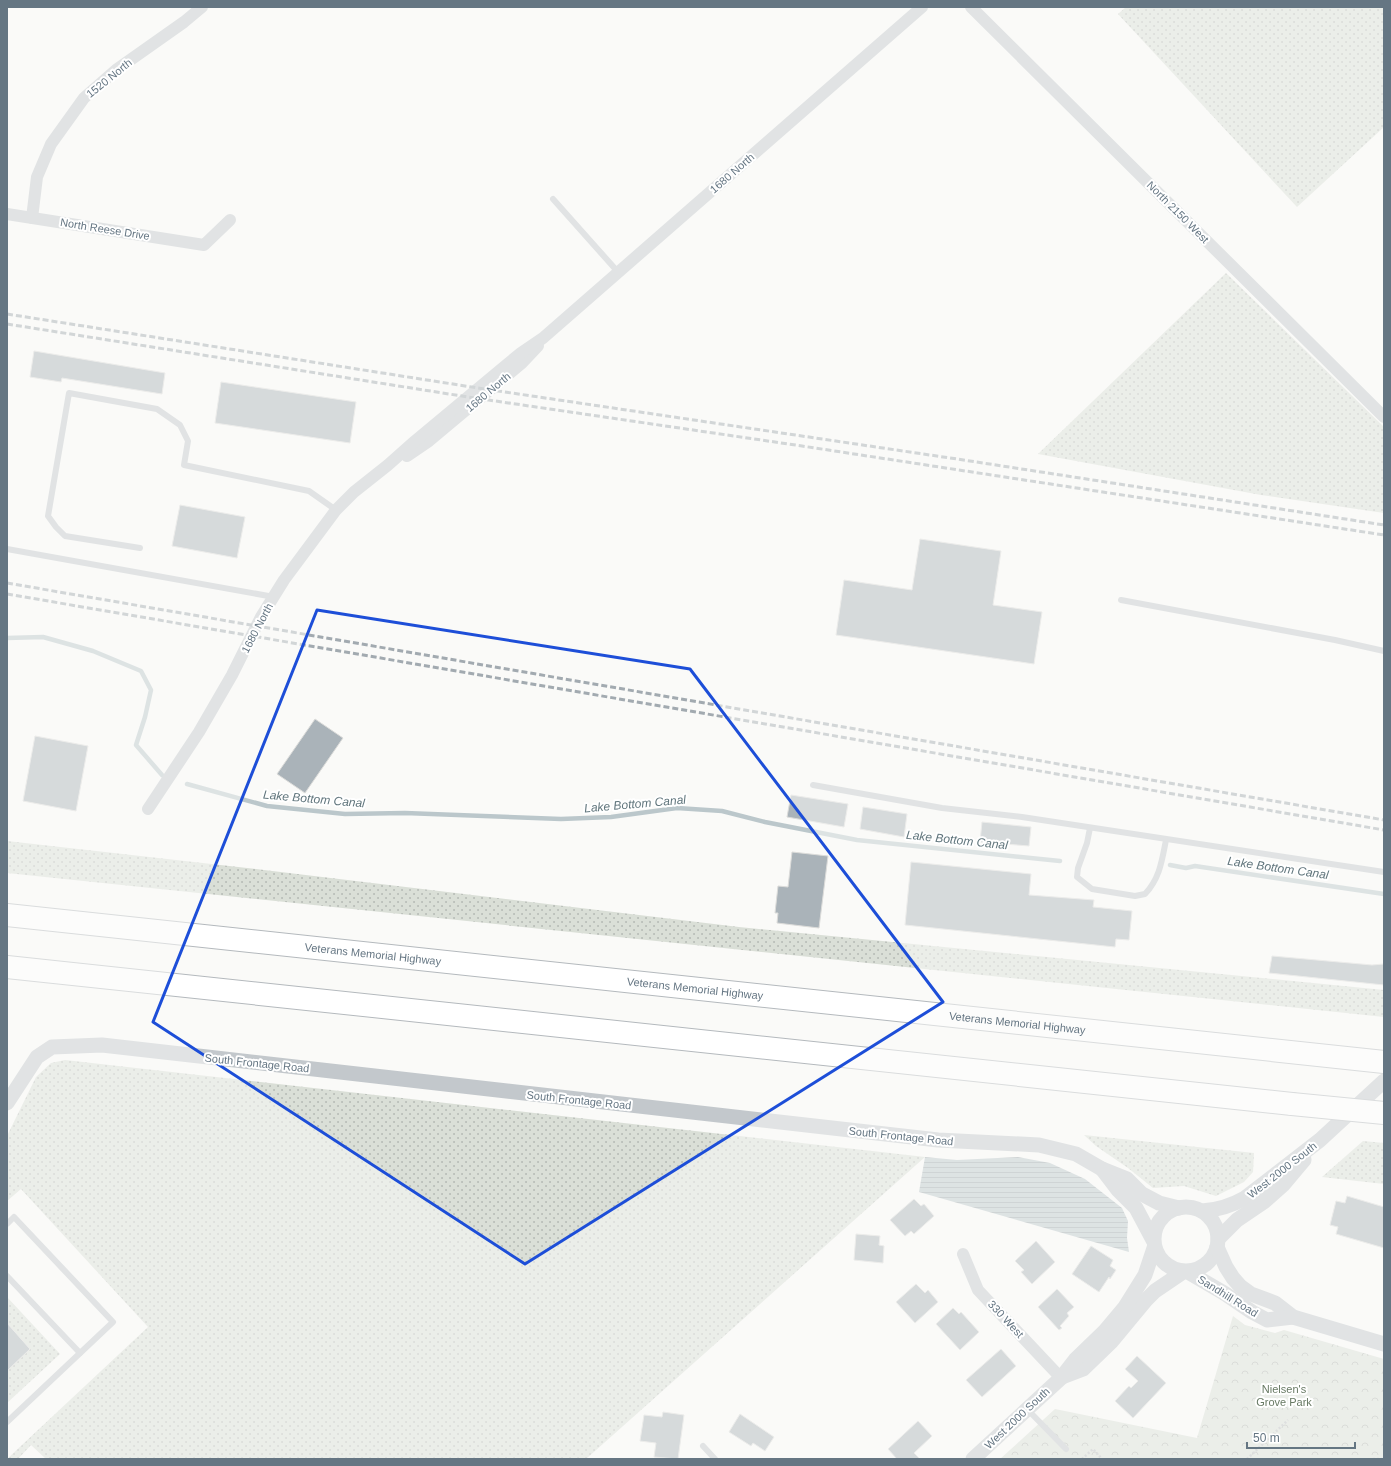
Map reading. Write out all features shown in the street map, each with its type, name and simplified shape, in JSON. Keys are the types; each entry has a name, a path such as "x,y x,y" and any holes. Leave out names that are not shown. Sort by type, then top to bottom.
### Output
{"highway":[{"name":"Veterans Memorial Highway","path":"7,915 1384,1062"},
{"path":"7,967 1384,1113"}],"street":[{"name":"1520 North","path":"32,218 37,177 51,144 84,98 116,70 184,22 202,7"},
{"name":"1680 North","path":"148,809 199,732 232,675 262,616 303,553 336,510 354,492 388,465 416,450 435,436 522,364 543,338 922,7"},
{"name":"North 2150 West","path":"971,7 1384,417"},
{"name":"North Reese Drive","path":"7,214 204,245 230,220"},
{"name":"South Frontage Road","path":"7,1103 37,1057 52,1047 102,1045 938,1140 1039,1145 1076,1154 1127,1179 1142,1194 1159,1203 1179,1208"},
{"path":"1320,1140 1384,1081"},
{"name":"West 2000 South","path":"1202,1211 1234,1205 1246,1198 1320,1140"},
{"name":"West 2000 South","path":"1218,1243 1237,1220 1265,1201 1282,1186 1320,1140"},
{"name":"South Frontage Road","path":"1102,1168 1118,1190 1136,1208 1154,1244"},
{"path":"1179,1208 1194,1208 1202,1211 1214,1223 1217,1230 1218,1243 1213,1256 1206,1264 1198,1269 1186,1272 1174,1270 1158,1257 1154,1244 1154,1233 1160,1219 1166,1214 1179,1208"},
{"name":"Sandhill Road","path":"1218,1243 1226,1267 1233,1278 1240,1286 1251,1294 1275,1303 1293,1317 1384,1344"},
{"name":"West 2000 South","path":"973,1459 1061,1378 1074,1360 1104,1332 1125,1307 1145,1275 1154,1244"},
{"name":"330 West","path":"963,1254 978,1290 1061,1378"},
{"name":"West 2000 South","path":"1061,1378 1083,1369 1112,1342 1155,1291 1186,1272"},
{"name":"Sandhill Road","path":"1186,1272 1224,1293 1252,1312 1267,1320 1293,1317"}],"lane":[{"path":"553,199 618,272"},
{"path":"140,548 65,536 48,516 69,394 157,409 180,425 188,441 184,465 309,491 336,510"},
{"path":"7,549 274,597"},
{"path":"1121,600 1384,651"},
{"path":"813,785 942,808 1022,817 1384,872"},
{"path":"1090,828 1087,843 1078,868 1077,877 1092,889 1135,896 1145,894 1155,881 1158,875 1166,840"},
{"path":"7,1224 14,1217 113,1322 7,1422"},
{"path":"7,1276 80,1353"},
{"path":"1027,1409 1066,1449"},
{"path":"703,1446 714,1459"}],"path":[{"path":"1247,1459 1288,1420"},
{"path":"1082,1459 1093,1449 1102,1459"},
{"path":"1373,1459 1384,1459"}],"highlighted area":[{"path":"317,610 690,669 943,1002 525,1264 153,1022"}],"green space":[{"path":"1126,7 1384,7 1384,127 1297,207 1118,14"},
{"path":"1226,273 1384,427 1384,513 1261,495 1038,454"},
{"path":"7,841 739,927 1384,990 1384,1017 7,873"},
{"path":"65,1060 925,1157 586,1459 46,1459 31,1445 18,1459 7,1459 148,1327 21,1189 7,1201 7,1136 36,1077 51,1063"},
{"path":"1084,1135 1254,1153 1253,1172 1244,1182 1216,1196 1184,1186 1153,1188 1128,1168 1096,1146"},
{"path":"1363,1141 1384,1143 1384,1184 1322,1177"},
{"path":"7,1297 60,1354 7,1403 7,1371 30,1349 7,1323"},
{"name":"Nielsen's Grove Park","path":"1233,1316 1245,1325 1275,1333 1284,1330 1384,1359 1384,1459 1000,1459 1055,1409 1197,1438"}],"shaded area":[{"path":"925,1157 957,1160 1018,1157 1050,1163 1085,1179 1122,1208 1128,1221 1127,1238 1129,1252 919,1192"}],"building":[{"path":"34,351 165,373 162,394 62,378 61,382 30,377"},
{"path":"221,382 356,402 350,443 215,423"},
{"path":"180,505 245,517 237,558 172,546"},
{"path":"920,539 1001,551 993,605 1042,612 1034,664 836,635 844,580 912,590"},
{"path":"315,719 343,738 305,793 277,774"},
{"path":"35,736 88,746 76,811 23,801"},
{"path":"791,795 848,804 844,827 787,817"},
{"path":"863,807 907,814 904,837 860,829"},
{"path":"982,822 1031,827 1029,846 980,842"},
{"path":"792,852 828,856 819,928 777,923 778,913 775,913 778,886 788,887"},
{"path":"911,862 1031,874 1029,895 1094,900 1093,907 1132,911 1129,940 1116,939 1115,947 905,925"},
{"path":"1272,956 1372,965 1384,964 1384,985 1269,973"},
{"path":"1347,1196 1384,1207 1384,1248 1336,1234 1338,1227 1330,1225 1336,1201 1345,1203"},
{"path":"914,1199 921,1206 924,1204 934,1216 914,1234 911,1231 905,1236 890,1220"},
{"path":"856,1234 880,1236 879,1245 884,1246 883,1263 854,1260"},
{"path":"1036,1241 1055,1262 1032,1284 1021,1272 1024,1270 1015,1261"},
{"path":"1091,1246 1113,1260 1110,1266 1116,1270 1110,1279 1109,1277 1099,1292 1072,1274"},
{"path":"916,1284 925,1293 928,1290 938,1302 915,1323 896,1302"},
{"path":"1057,1289 1074,1307 1067,1313 1069,1316 1060,1326 1062,1328 1059,1330 1038,1307"},
{"path":"953,1308 959,1314 961,1312 979,1332 960,1350 936,1324"},
{"path":"7,1323 30,1349 7,1371"},
{"path":"1001,1349 1016,1366 982,1397 966,1380"},
{"path":"1137,1356 1166,1383 1133,1418 1115,1401 1129,1386 1131,1388 1138,1381 1125,1369"},
{"path":"663,1412 684,1415 678,1459 654,1457 656,1443 640,1441 644,1415 662,1417"},
{"path":"740,1414 774,1437 765,1451 753,1443 751,1446 729,1432"},
{"path":"918,1421 932,1436 914,1453 920,1459 897,1459 888,1449"}],"waterway":[{"name":"Lake Bottom Canal","path":"7,638 43,637 93,651 141,671 151,690 145,717 136,745 162,775"},
{"name":"Lake Bottom Canal","path":"187,784 267,806 345,814 405,813 561,819 611,817 677,808 722,811 765,822 857,840 1060,861"},
{"name":"Lake Bottom Canal","path":"1170,865 1186,868 1195,866 1384,894"}],"railway":[{"path":"7,314 478,388 957,459 1384,525"},
{"path":"7,324 468,397 802,446 1384,535"},
{"path":"7,583 1384,820"},
{"path":"7,594 1384,830"}]}
